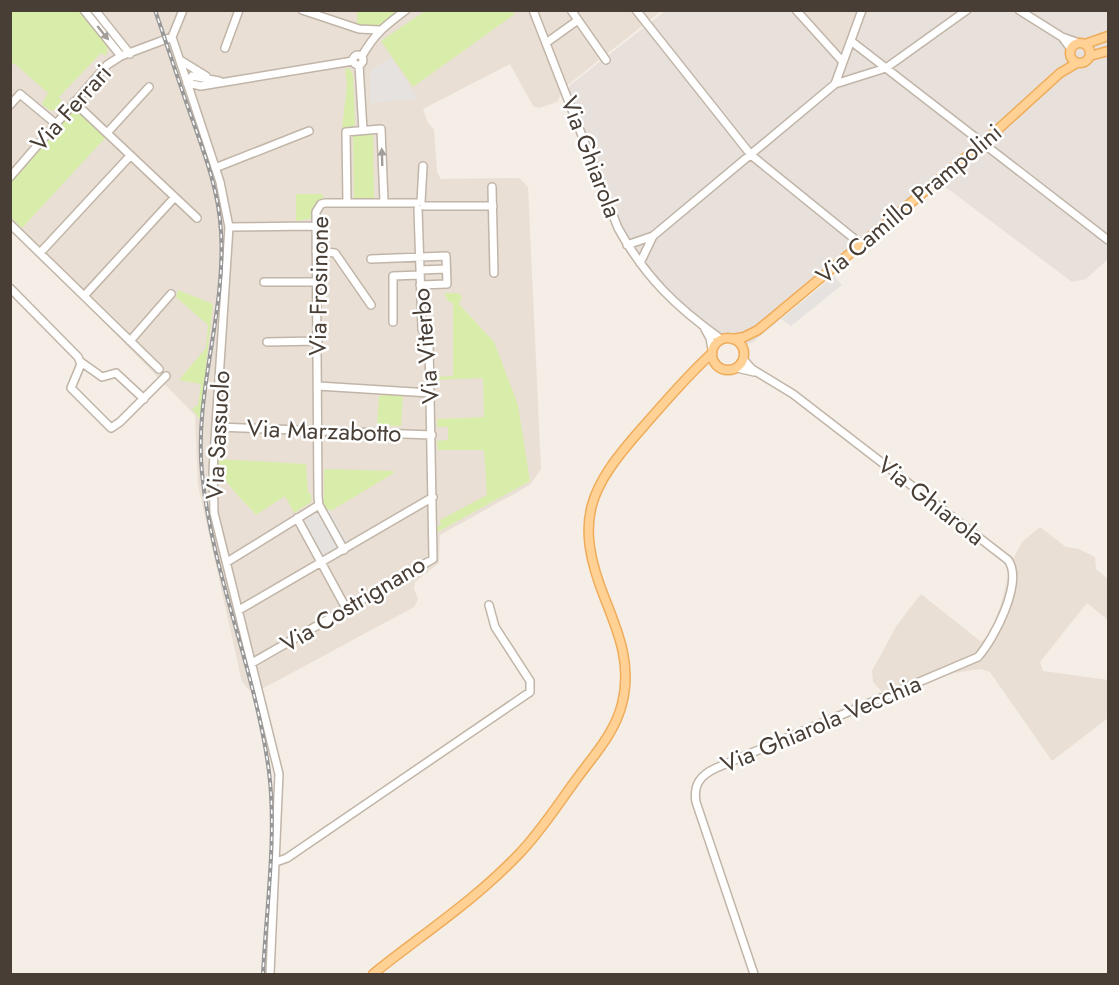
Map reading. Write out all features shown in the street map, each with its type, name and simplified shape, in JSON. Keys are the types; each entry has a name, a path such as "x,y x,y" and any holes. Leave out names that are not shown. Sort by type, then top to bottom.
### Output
{"main road":[{"path":"1108,43 1108,37 1082,44 1073,56 1086,62 1090,56 1108,51"},
{"path":"1082,44 1089,50 1090,56"},
{"name":"Via Camillo Prampolini","path":"732,339 755,332 862,245 984,142 1060,73 1073,56"},
{"name":"Via Camillo Prampolini","path":"743,354 755,332"},
{"path":"373,975 518,856 613,728 625,693 626,661 622,640 590,557 589,519 599,484 606,470 686,378 712,352 722,339 732,339 743,354 737,368 728,371 708,368 686,378"},
{"path":"712,352 718,368"}],"street":[{"path":"84,10 121,56"},
{"path":"95,10 130,54"},
{"path":"172,38 183,10"},
{"path":"225,48 239,10"},
{"path":"302,10 358,29 379,30"},
{"path":"225,82 192,76 187,83 194,86 206,85 363,61 362,56 369,41 379,30 406,10"},
{"name":"Via Ghiarola","path":"533,10 618,228 627,244 669,298 722,339"},
{"path":"571,10 606,60"},
{"path":"636,10 751,155 862,245"},
{"path":"796,10 843,62"},
{"path":"835,84 862,10"},
{"path":"627,244 653,236 835,84 886,68 967,10"},
{"path":"1019,10 1062,37 1082,44"},
{"path":"546,43 578,20"},
{"path":"1062,37 1073,56"},
{"name":"Via Ferrari","path":"10,177 107,65 121,56 172,38"},
{"name":"Via Sassuolo","path":"172,38 215,168 229,227 213,503 279,774 270,975"},
{"path":"851,41 1108,240"},
{"path":"180,59 190,68 214,80"},
{"path":"356,63 363,130"},
{"path":"191,97 206,85"},
{"path":"107,133 148,87"},
{"path":"10,105 20,94 56,124"},
{"path":"74,102 197,218"},
{"path":"347,203 346,132 381,129 384,202"},
{"path":"215,168 309,131"},
{"path":"40,253 130,156"},
{"name":"Via Viterbo","path":"423,166 419,257 422,328 429,343 433,497"},
{"path":"492,187 494,273"},
{"path":"84,296 174,198"},
{"name":"Via Frosinone","path":"319,505 316,212 321,204 347,203 492,206"},
{"path":"10,224 159,369"},
{"path":"229,227 316,226"},
{"path":"640,263 653,236"},
{"path":"316,251 335,253 371,305"},
{"path":"419,257 446,256 447,284 420,285"},
{"name":"Via Viterbo","path":"371,259 419,257"},
{"path":"393,322 393,276 446,269"},
{"path":"264,282 316,282"},
{"path":"10,288 81,362 102,377 116,373 144,399"},
{"path":"130,341 171,294"},
{"path":"702,325 710,338 712,352"},
{"path":"267,342 318,341"},
{"name":"Via Ghiarola","path":"743,354 759,374"},
{"path":"81,362 71,388 109,427 114,427 166,376"},
{"name":"Via Ghiarola","path":"737,368 759,374 802,401 1012,565 1014,578 998,625 985,649 969,662"},
{"path":"318,386 430,393"},
{"name":"Via Marzabotto","path":"217,427 432,435"},
{"path":"238,610 433,497"},
{"name":"Via Costrignano","path":"252,663 432,561 433,497"},
{"path":"226,562 319,505 344,550"},
{"path":"297,518 347,610"},
{"path":"276,862 296,852 530,692 530,681 495,627 489,605"},
{"name":"Via Ghiarola Vecchia","path":"754,975 696,802 695,791 700,778 716,768 969,662"}],"shaded area":[{"path":"10,11 661,11 564,88 557,102 539,108 533,106 510,64 423,109 428,123 434,129 437,172 441,179 519,178 528,187 541,469 530,485 440,535 439,563 415,582 414,589 418,599 414,607 260,690 249,690 242,682 198,485 195,415 11,228"},
{"path":"665,11 798,11 843,62 862,11 1108,11 1108,259 1086,279 1072,282 951,191 946,188 934,189 753,342 739,348 669,298 632,253 568,91 570,85"},
{"path":"801,11 859,11 844,51 838,51"},
{"path":"391,58 418,99 370,103 371,70"},
{"path":"834,276 842,285 791,326 781,319"},
{"path":"329,509 348,543 322,558 301,521 319,511 321,513"},
{"path":"1040,527 1066,547 1079,549 1095,557 1096,569 1108,579 1108,620 1087,603 1040,662 1043,671 1108,680 1108,718 1052,761 990,672 980,669 953,673 889,699 873,682 872,671 897,625 921,594 980,641 988,638 1001,604 1012,561 1022,542"}],"green space":[{"path":"512,10 515,14 413,87 381,41 425,11"},
{"path":"10,11 80,11 108,47 106,56 101,53 59,97 63,103 56,111 49,110 42,104 48,93 14,63 11,66"},
{"path":"357,11 401,11 377,27 357,24"},
{"path":"345,68 350,69 353,75 355,123 354,126 342,128 347,86"},
{"path":"77,110 106,137 22,228 11,217 11,183 73,111"},
{"path":"353,134 373,134 374,198 354,198"},
{"path":"296,194 323,194 323,200 316,205 314,218 296,221"},
{"path":"178,290 213,304 200,419 192,409 198,405 201,384 179,380 206,348 208,325 176,297"},
{"path":"444,293 458,293 462,297 459,304 494,342 518,405 530,481 434,534 434,528 441,525 440,520 487,495 484,450 438,450 437,441 448,440 448,427 437,427 437,419 484,417 483,378 435,380 435,377 453,376 453,303 448,301"},
{"path":"403,395 401,426 377,425 379,396"},
{"path":"218,459 306,464 308,493 311,494 311,502 294,513 285,496 256,515 222,475"},
{"path":"324,469 393,471 394,473 329,512 326,508 322,509 319,498 324,497"}],"railway":[{"path":"155,10 205,157 220,217 219,293 202,413 202,473 215,549 263,734 269,772 272,822 263,974"}]}
